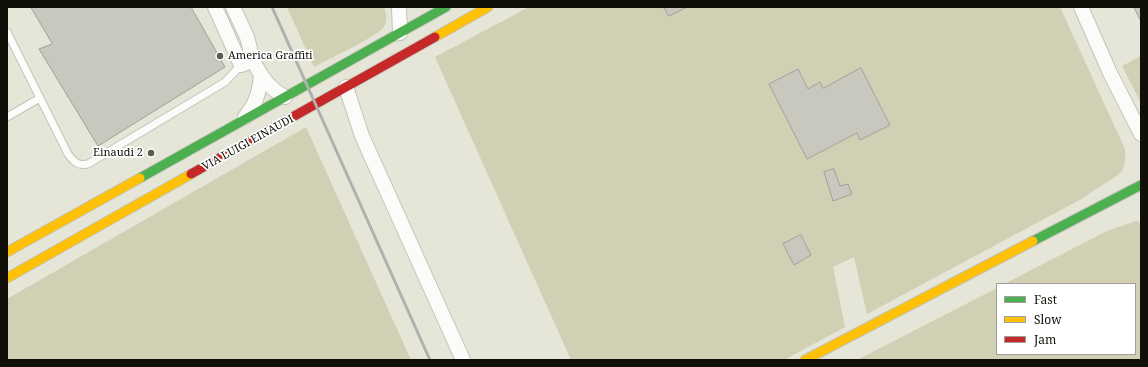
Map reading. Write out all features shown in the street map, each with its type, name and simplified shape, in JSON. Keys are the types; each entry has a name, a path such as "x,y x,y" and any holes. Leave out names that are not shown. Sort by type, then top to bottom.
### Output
{"main road":[{"name":"VIA LUIGI EINAUDI","path":"7,252 446,7"},
{"name":"VIA LUIGI EINAUDI","path":"7,278 488,7"},
{"path":"805,360 1141,185"}],"street":[{"name":"VIA LUIGI EINAUDI","path":"215,7 247,63 270,87 285,97"},
{"name":"VIA LUIGI EINAUDI","path":"233,7 247,37 247,63"},
{"path":"399,7 400,33"},
{"path":"1081,7 1110,73 1141,134"},
{"name":"VIA LUIGI EINAUDI","path":"241,122 253,108 259,96 261,76"},
{"path":"346,87 362,136 463,360"},
{"name":"VIA LUIGI EINAUDI","path":"7,244 23,243"}],"lane":[{"path":"7,32 68,154 74,162 80,165 88,164 225,82 247,63"},
{"path":"7,117 40,98"}],"green space":[{"path":"287,7 384,7 386,20 385,26 378,32 314,67"},
{"path":"529,7 664,7 669,16 687,7 1060,7 1125,149 1125,163 1121,172 1113,179 1085,197 867,314 854,257 833,267 845,327 784,360 571,360 435,57","holes":["798,69 808,89 820,83 823,88 861,69 890,125 860,140 857,133 807,159 769,84","801,235 811,255 794,264 783,245"]},
{"path":"1141,56 1141,103 1122,66"},
{"path":"306,127 411,360 7,360 7,299"},
{"path":"1136,221 1141,223 1141,360 857,360 996,289 996,355 1136,355 1136,283 1006,283 1109,230"}],"building":[{"path":"31,7 191,7 225,67 98,146 39,49 52,44"},
{"path":"664,7 687,7 669,16"},
{"path":"1134,7 1141,7 1141,21"},
{"path":"861,68 890,125 860,140 857,133 807,159 769,84 798,69 808,89 820,82 823,88"},
{"path":"834,169 840,186 848,184 852,194 833,201 824,172"},
{"path":"801,235 811,255 794,265 783,244"}],"railway":[{"path":"272,7 430,360"}],"traffic: fast":[{"path":"140,178 446,7"},
{"path":"1033,241 1141,185"}],"traffic: slow":[{"path":"435,37 488,7"},
{"path":"7,278 191,174"},
{"path":"7,252 140,178"},
{"path":"805,360 1033,241"}],"traffic: jam":[{"path":"191,174 435,37"}],"place":[{"name":"America Graffiti","path":"220,56"},
{"name":"Einaudi 2","path":"151,153"}]}
